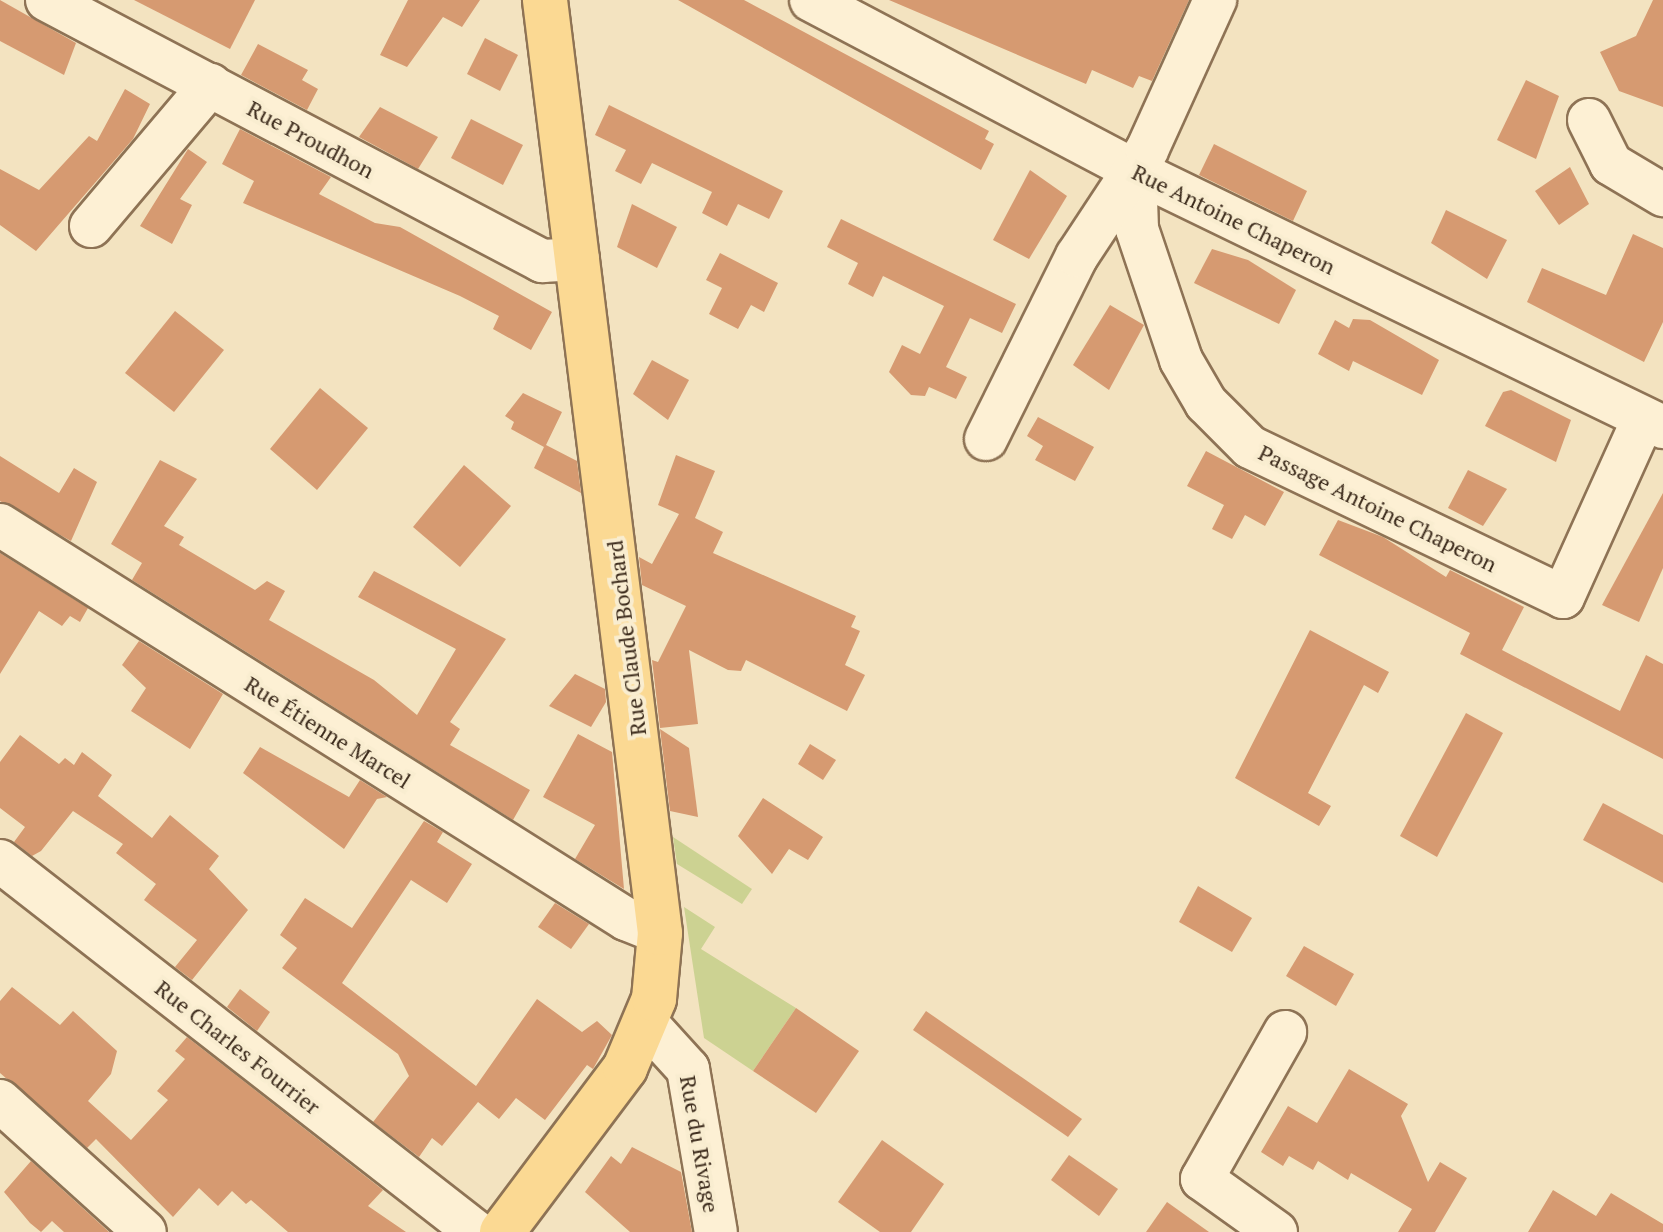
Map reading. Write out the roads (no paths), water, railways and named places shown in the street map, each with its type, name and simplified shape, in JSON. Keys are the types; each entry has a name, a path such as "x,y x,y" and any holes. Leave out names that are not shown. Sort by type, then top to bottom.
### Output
{"main road":[{"name":"Rue Claude Bochard","path":"502,1232 615,1085 647,1024 660,933 545,0"}],"street":[{"name":"Rue Proudhon","path":"47,0 542,261 578,259"},
{"name":"Rue Antoine Chaperon","path":"811,0 1135,171 1654,423"},
{"path":"986,439 1077,256 1135,171 1215,0"},
{"path":"91,226 210,85"},
{"path":"1589,120 1611,164 1663,195"},
{"name":"Passage Antoine Chaperon","path":"1135,171 1137,229 1181,360 1206,403 1250,447 1563,597 1654,423"},
{"name":"Rue Étienne Marcel","path":"0,525 626,919 660,933"},
{"name":"Rue Charles Fourrier","path":"0,861 476,1232"},
{"name":"Rue du Rivage","path":"647,1024 688,1069 716,1232"},
{"path":"1276,1232 1202,1179 1285,1032"},
{"path":"0,1101 145,1232"}]}
